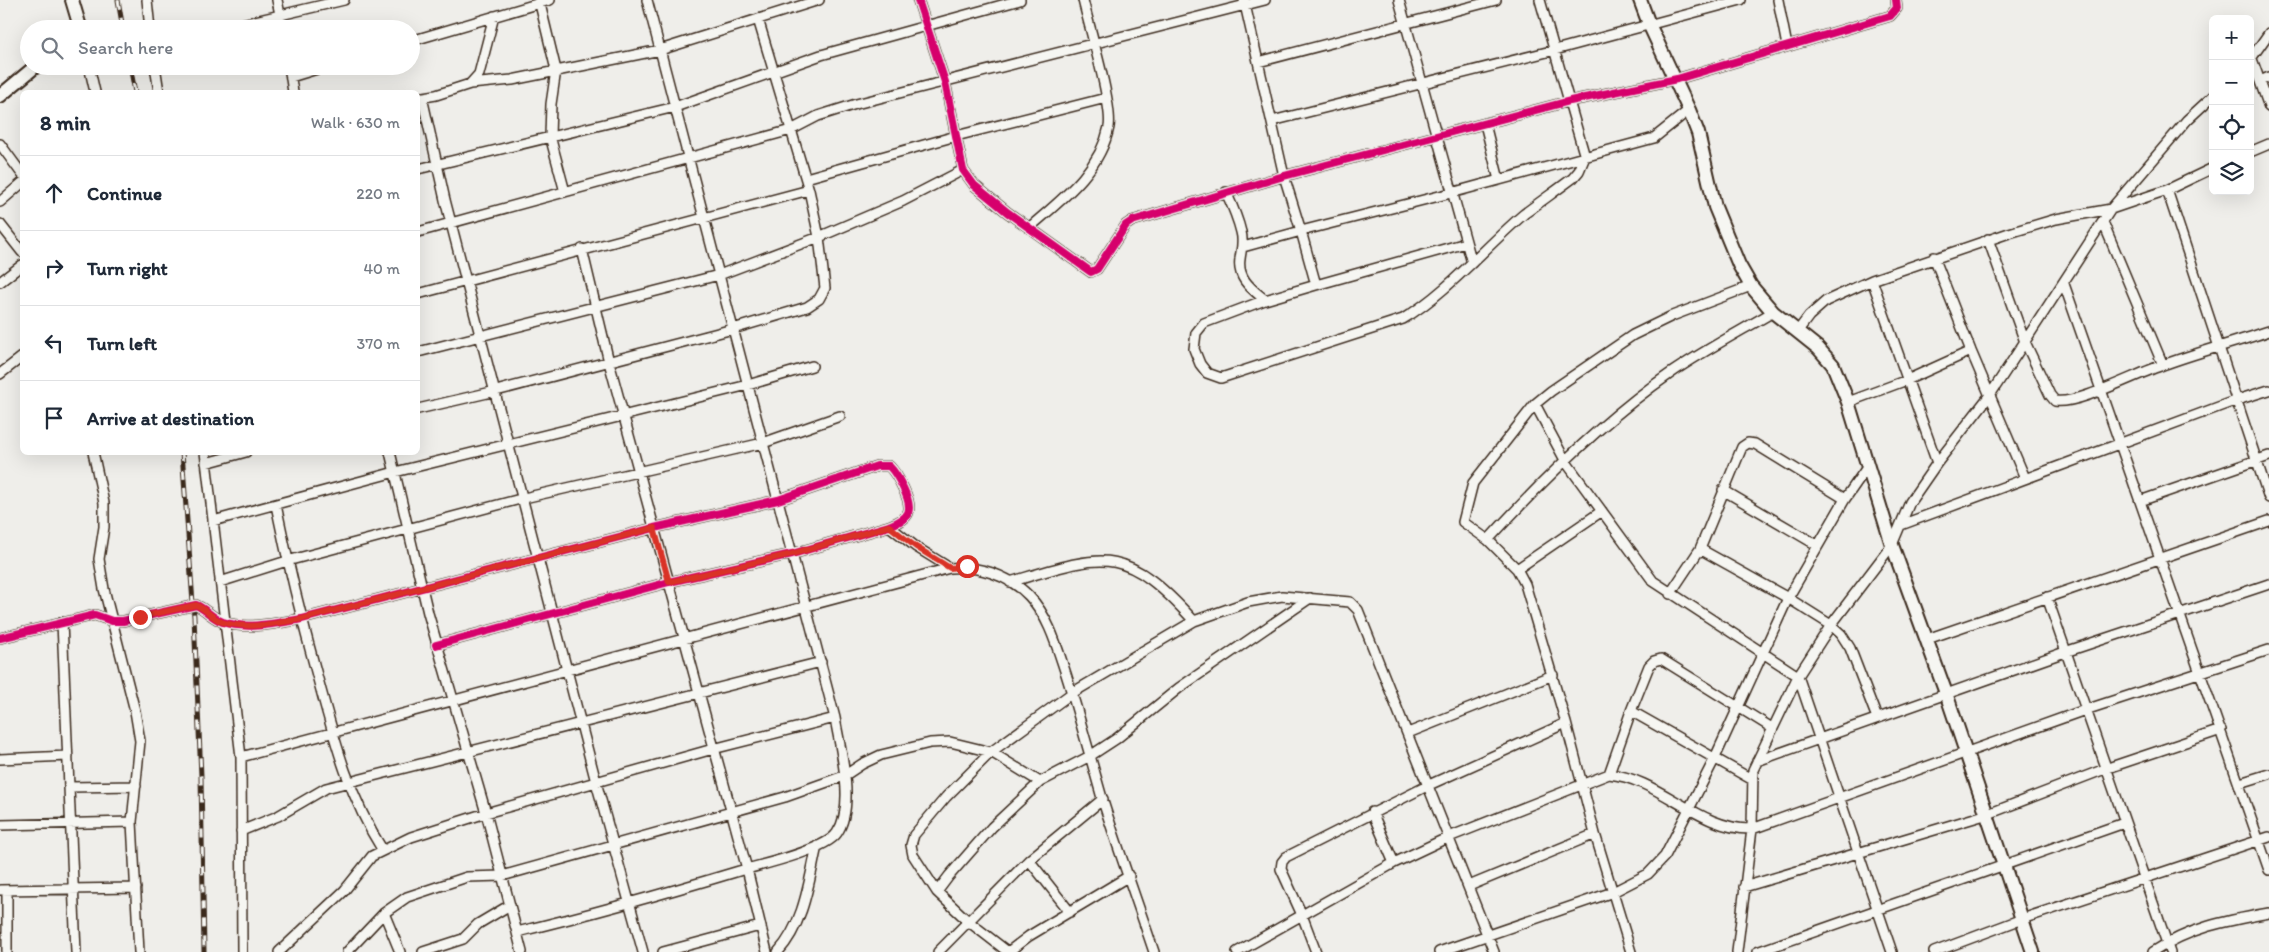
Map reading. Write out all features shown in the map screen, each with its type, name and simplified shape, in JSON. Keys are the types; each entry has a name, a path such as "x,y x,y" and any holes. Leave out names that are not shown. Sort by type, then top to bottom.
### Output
{"street":[{"path":"72,0 77,20"},
{"path":"147,0 149,20"},
{"path":"277,0 282,20"},
{"path":"260,20 344,0"},
{"path":"420,38 540,1 550,0"},
{"path":"517,932 629,904 801,853 831,840 843,821 845,804 844,776 834,718 821,662 647,0"},
{"path":"643,952 596,782 420,98 470,84 512,80 660,50 819,0"},
{"path":"918,0 945,82 963,170 974,185 1007,212 1030,226 1091,272 1097,269 1126,225 1132,221 1284,176 1436,138 1570,101 1677,79 1890,16 1898,8 1896,0"},
{"path":"420,167 674,107 774,70 854,45 1020,0"},
{"path":"1030,226 1077,186 1092,167 1104,143 1110,125 1106,98 1084,0"},
{"path":"420,231 791,130 818,116 856,104 1094,44 1244,2 1265,0"},
{"path":"1399,0 1451,193 1472,263"},
{"path":"1258,62 1496,0"},
{"path":"1466,243 1316,284 1265,300 1204,323 1196,333 1194,349 1200,364 1207,373 1221,378 1391,324 1414,312 1472,263 1524,214 1573,178 1579,171 1585,157 1540,0"},
{"path":"1640,0 1649,24 1677,79 1690,110 1698,134 1715,207 1739,265 1752,286 1773,312 1826,355 1834,366 1848,402 1892,545 1947,696 2034,952"},
{"path":"1272,121 1555,50 1741,0"},
{"path":"1778,0 1787,46"},
{"path":"540,1 556,70 551,104 550,136 565,192"},
{"path":"1244,2 1284,176 1316,284"},
{"path":"470,84 479,74 494,16"},
{"path":"420,409 496,391 734,329 807,307 818,299 825,288 809,190 758,19"},
{"path":"2254,55 2267,37"},
{"path":"2251,60 2269,106"},
{"path":"0,96 25,75"},
{"path":"91,75 95,90"},
{"path":"156,75 158,90"},
{"path":"294,90 291,77 298,75"},
{"path":"2260,81 2269,78"},
{"path":"806,178 956,136 1106,98"},
{"path":"1737,952 1752,829 1753,780 1757,761 1798,676 1831,625 1892,545 1910,502 1937,463 1990,395 2064,284 2111,209 2187,120 2209,100"},
{"path":"1243,247 1654,138 1690,110"},
{"path":"1485,124 1499,180"},
{"path":"0,144 20,171"},
{"path":"2254,150 2269,144"},
{"path":"420,352 719,275 818,237 903,201 963,170"},
{"path":"1797,332 1809,316 1826,301 1872,280 1988,239 2056,219 2111,209 2166,190 2209,170"},
{"path":"0,202 20,185"},
{"path":"420,293 809,190"},
{"path":"2166,190 2269,498"},
{"path":"1226,192 1242,234 1243,247 1240,262 1242,275 1248,286 1265,300"},
{"path":"2104,222 2163,365"},
{"path":"0,224 20,249"},
{"path":"1988,239 2025,342 2055,402 2063,403 2163,365 2269,331"},
{"path":"582,249 624,416 747,869 767,952"},
{"path":"1934,257 1971,351 2025,478"},
{"path":"0,282 20,267"},
{"path":"1872,280 1937,463"},
{"path":"2064,284 2269,870"},
{"path":"1631,952 1595,834 1566,723 1525,584 1517,569 1488,540 1463,522 1473,483 1535,404 1633,335 1672,316 1752,286"},
{"path":"1488,540 1566,462 1636,399 1672,372 1773,312"},
{"path":"1848,402 1907,380 1971,351"},
{"path":"0,374 20,358"},
{"path":"212,521 510,443 748,386 812,366"},
{"path":"1901,525 2237,400 2269,390"},
{"path":"1535,404 1566,462 1646,574 1670,594 1798,676 1892,952"},
{"path":"220,582 287,561 524,498 763,443 840,416"},
{"path":"1670,594 1700,549 1742,447 1748,443 1755,444 1845,499"},
{"path":"94,455 104,503 104,527 99,559 112,621 135,711 140,741 132,822 139,952"},
{"path":"205,455 241,757 242,952"},
{"path":"206,463 235,455"},
{"path":"391,455 436,645 486,813 522,952"},
{"path":"2140,500 2269,456"},
{"path":"0,638 95,615 112,621 122,621 196,605 204,608 224,622 242,625 272,624 302,619 654,528 778,500 877,466 889,466 896,473 910,504 909,512 903,520 889,526 792,554 669,582 436,645"},
{"path":"1439,952 1613,892 1648,874 1665,856 1714,760 1788,598 1817,545 1868,466"},
{"path":"1723,490 1817,545"},
{"path":"276,505 287,561 332,731 362,816 382,849"},
{"path":"1517,569 1602,511"},
{"path":"1927,639 2269,521"},
{"path":"889,526 916,547 950,568"},
{"path":"1700,549 1788,598 1831,625 1841,634 1850,648 1877,718"},
{"path":"1010,582 1070,564 1101,560 1116,561 1127,564 1144,574 1169,593 1194,621"},
{"path":"241,757 332,731 452,701 950,568 967,566 985,571 1010,582 1028,596 1043,615 1055,642 1072,693 1103,799 1154,952"},
{"path":"1757,761 1877,718 1947,696 2065,652 2269,584"},
{"path":"1129,876 1029,936 1008,952 968,921 937,892 913,855 911,845 914,835 946,797 991,752 1072,693 1194,621 1264,597 1282,596 1350,602 1358,610 1494,952"},
{"path":"937,892 948,876 992,827 1040,782 1090,756 1116,739 1180,688 1310,598"},
{"path":"2046,598 2170,952"},
{"path":"62,622 76,952"},
{"path":"1237,952 1394,862 1449,837 1609,774 1630,778 1714,821 1739,830 1752,829 2085,710 2201,674 2269,650"},
{"path":"1609,774 1631,711 1649,666 1654,660 1661,659 1772,728"},
{"path":"241,831 284,813 326,788 468,754 821,662"},
{"path":"1408,732 1552,675"},
{"path":"1631,711 1714,760 1753,780"},
{"path":"279,952 344,891 364,863 382,849 410,837 486,813 713,749 834,718"},
{"path":"1316,952 1282,868 1282,862 1286,856 1428,785 1566,723"},
{"path":"1744,887 1988,814 2106,769 2221,730"},
{"path":"347,952 384,913 406,897 467,877 502,876 785,797 844,776 862,764 881,755 930,743 950,742 991,752 1040,782"},
{"path":"0,759 68,756"},
{"path":"2240,783 2269,774"},
{"path":"70,787 136,786"},
{"path":"938,952 1028,860 1103,799"},
{"path":"1372,812 1394,862"},
{"path":"0,825 132,822"},
{"path":"1757,952 2124,823"},
{"path":"1469,886 1595,834"},
{"path":"1934,952 2022,919 2269,837"},
{"path":"778,952 796,924 807,891 817,846"},
{"path":"1028,860 1070,912"},
{"path":"7,952 3,890 136,888"},
{"path":"423,952 463,939 478,924 510,905"},
{"path":"384,913 400,952"},
{"path":"2153,952 2192,930 2219,922 2269,913"},
{"path":"664,952 760,926"}],"railway":[{"path":"118,0 121,20"},
{"path":"132,75 135,90"},
{"path":"182,455 194,617 201,776 204,952"}],"cycle path":[{"path":"918,0 945,82 963,170 974,185 1007,212 1091,272 1097,269 1126,225 1132,221 1284,176 1570,101 1677,79 1890,16 1897,8 1896,0"},
{"path":"0,638 95,615 112,621 123,621 196,605 219,620 232,624 252,626 302,619 654,528 778,500 877,466 889,466 900,481 906,495 909,508 907,515 889,526 792,554 669,582 436,645"}],"route":[{"path":"140,617 196,605 204,608 219,620 242,625 272,624 302,619 654,528 669,582 792,554 889,526 916,547 950,568 967,566"}]}
